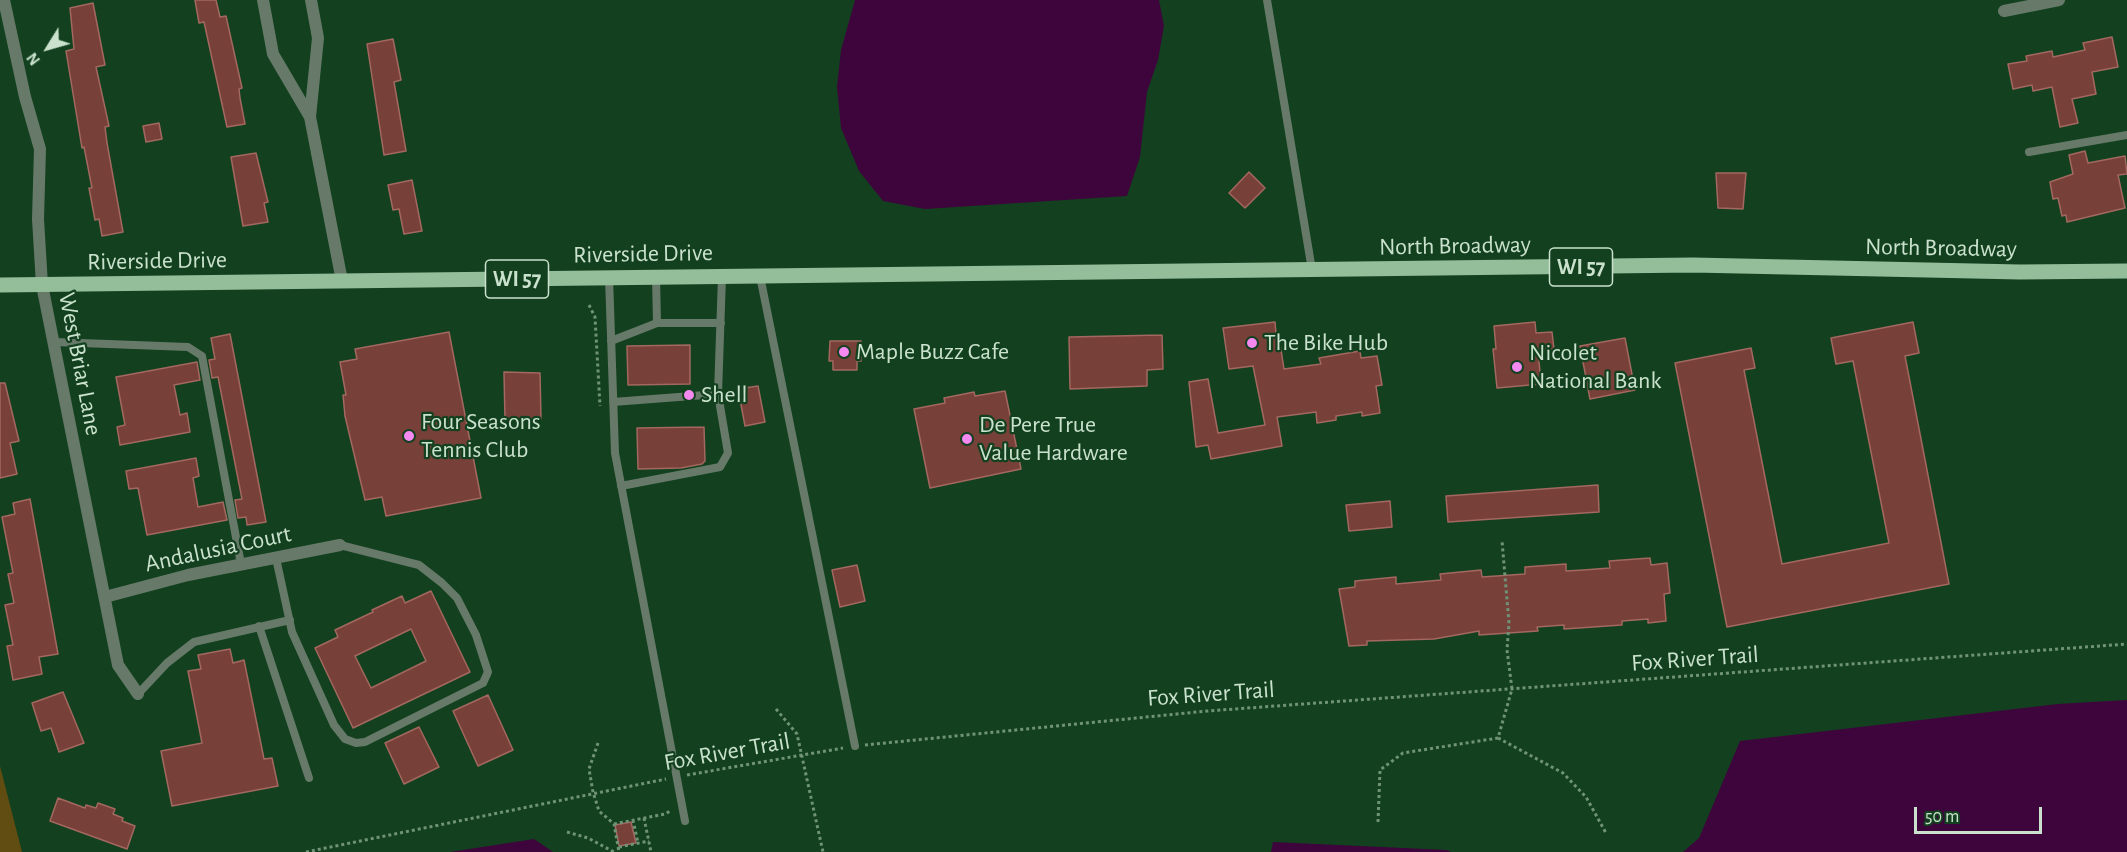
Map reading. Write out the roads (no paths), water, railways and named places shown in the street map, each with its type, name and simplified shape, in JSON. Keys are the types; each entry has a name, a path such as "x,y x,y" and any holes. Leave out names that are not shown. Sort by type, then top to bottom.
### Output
{"main road":[{"name":"North Broadway","path":"1035,274 1693,265 2020,272 2127,271"},
{"name":"Riverside Drive","path":"0,285 1035,274"}],"street":[{"name":"West Briar Lane","path":"4,0 25,97 40,149 38,219 42,285 118,665 138,694"},
{"path":"263,0 273,54 310,117"},
{"path":"311,0 318,38 310,117 342,281"},
{"path":"2004,11 2059,0"},
{"name":"Andalusia Court","path":"105,597 241,564 340,545"}],"lane":[{"path":"1267,0 1312,270"},
{"path":"2029,153 2127,135"},
{"path":"621,486 720,467 728,453 718,394 722,276"},
{"path":"760,276 855,746"},
{"path":"609,277 615,453 685,821"},
{"path":"656,277 657,323"},
{"path":"611,341 657,323 721,323"},
{"path":"54,342 188,347 202,356 241,564"},
{"path":"613,402 718,394"},
{"path":"276,558 292,632 334,725 345,739 356,743 365,742 469,693 487,678 486,662 476,635 457,598 442,583 419,565 340,545"},
{"path":"138,694 166,663 194,642 290,620"},
{"path":"259,627 309,778"}],"place":[{"name":"The Bike Hub","path":"1252,343"},
{"name":"Maple Buzz Cafe","path":"844,352"},
{"name":"Nicolet National Bank","path":"1517,367"},
{"name":"Shell","path":"689,395"},
{"name":"Four Seasons Tennis Club","path":"409,436"},
{"name":"De Pere True Value Hardware","path":"967,439"}]}
